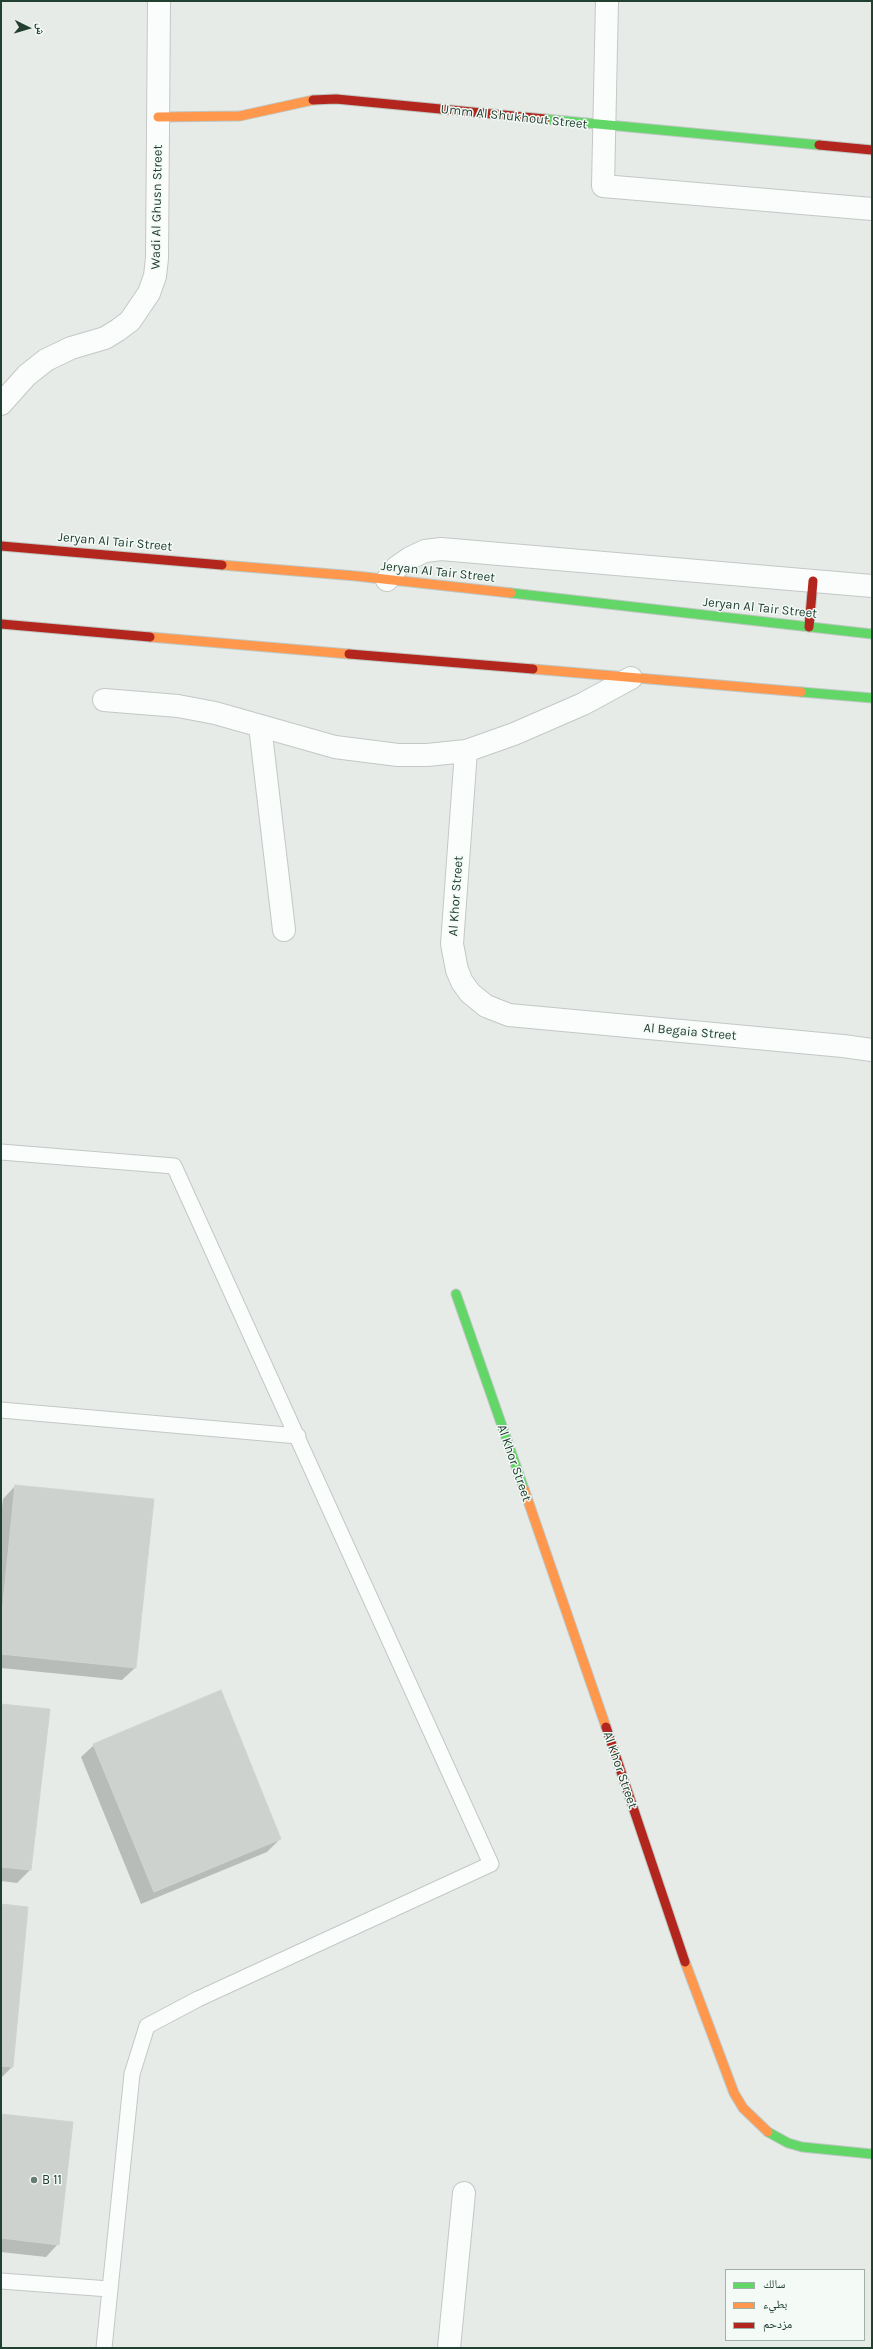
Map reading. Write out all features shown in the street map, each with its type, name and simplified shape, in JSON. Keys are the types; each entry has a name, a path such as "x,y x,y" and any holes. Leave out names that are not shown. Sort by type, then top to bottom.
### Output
{"street":[{"name":"Wadi Al Ghusn Street","path":"1,404 27,375 46,360 72,348 105,338 118,330 130,321 149,294 155,276 157,258 159,1"},
{"path":"607,1 603,186 872,209"},
{"name":"Umm Al Shukhout Street","path":"158,117 240,116 257,114 302,101 324,99 872,150"},
{"name":"Jeryan Al Tair Street","path":"1,546 387,580 872,634"},
{"path":"387,580 397,567 410,558 425,551 441,549 872,586"},
{"path":"809,627 813,581"},
{"path":"1,624 872,698"},
{"path":"104,700 178,706 215,712 335,747 372,753 427,755 466,751 514,734 584,704 631,678"},
{"path":"260,726 284,930"},
{"name":"Al Khor Street","path":"466,751 452,944 454,957 457,970 470,993 486,1006 508,1015"},
{"name":"Al Begaia Street","path":"508,1015 843,1046 872,1050"},
{"name":"Al Khor Street","path":"456,1294 651,1857 689,1976 702,2004 734,2093 743,2108 763,2129 788,2143 802,2147 872,2154"},
{"path":"449,2348 464,2193"}],"lane":[{"path":"1,1152 174,1166 298,1436 491,1864 198,1999 147,2026 132,2074 104,2348"},
{"path":"1,1410 298,1436"},
{"path":"1,2281 109,2289"}],"building":[{"path":"15,1485 154,1499 136,1668 1,1654 1,1623"},
{"path":"221,1690 281,1839 154,1892 93,1744"},
{"path":"1,1704 50,1709 31,1870 1,1867"},
{"path":"1,1904 28,1907 13,2067 1,2066"},
{"name":"B 11","path":"1,2114 73,2122 59,2245 1,2238"}],"traffic: fast":[{"path":"545,119 819,145"},
{"path":"511,593 872,634"},
{"path":"801,692 872,698"},
{"path":"456,1294 524,1489"},
{"path":"768,2132 788,2143 802,2147 872,2154"}],"traffic: slow":[{"path":"158,117 240,116 313,100"},
{"path":"222,565 356,576 511,593"},
{"path":"150,637 349,654"},
{"path":"533,669 801,692"},
{"path":"524,1489 606,1727"},
{"path":"685,1962 734,2093 743,2108 768,2132"}],"traffic: jam":[{"path":"313,100 336,99 545,119"},
{"path":"819,145 872,150"},
{"path":"1,546 222,565"},
{"path":"809,627 813,581"},
{"path":"1,624 150,637"},
{"path":"349,654 533,669"},
{"path":"606,1727 685,1962"}],"place":[{"name":"B 11","path":"34,2180"}]}
